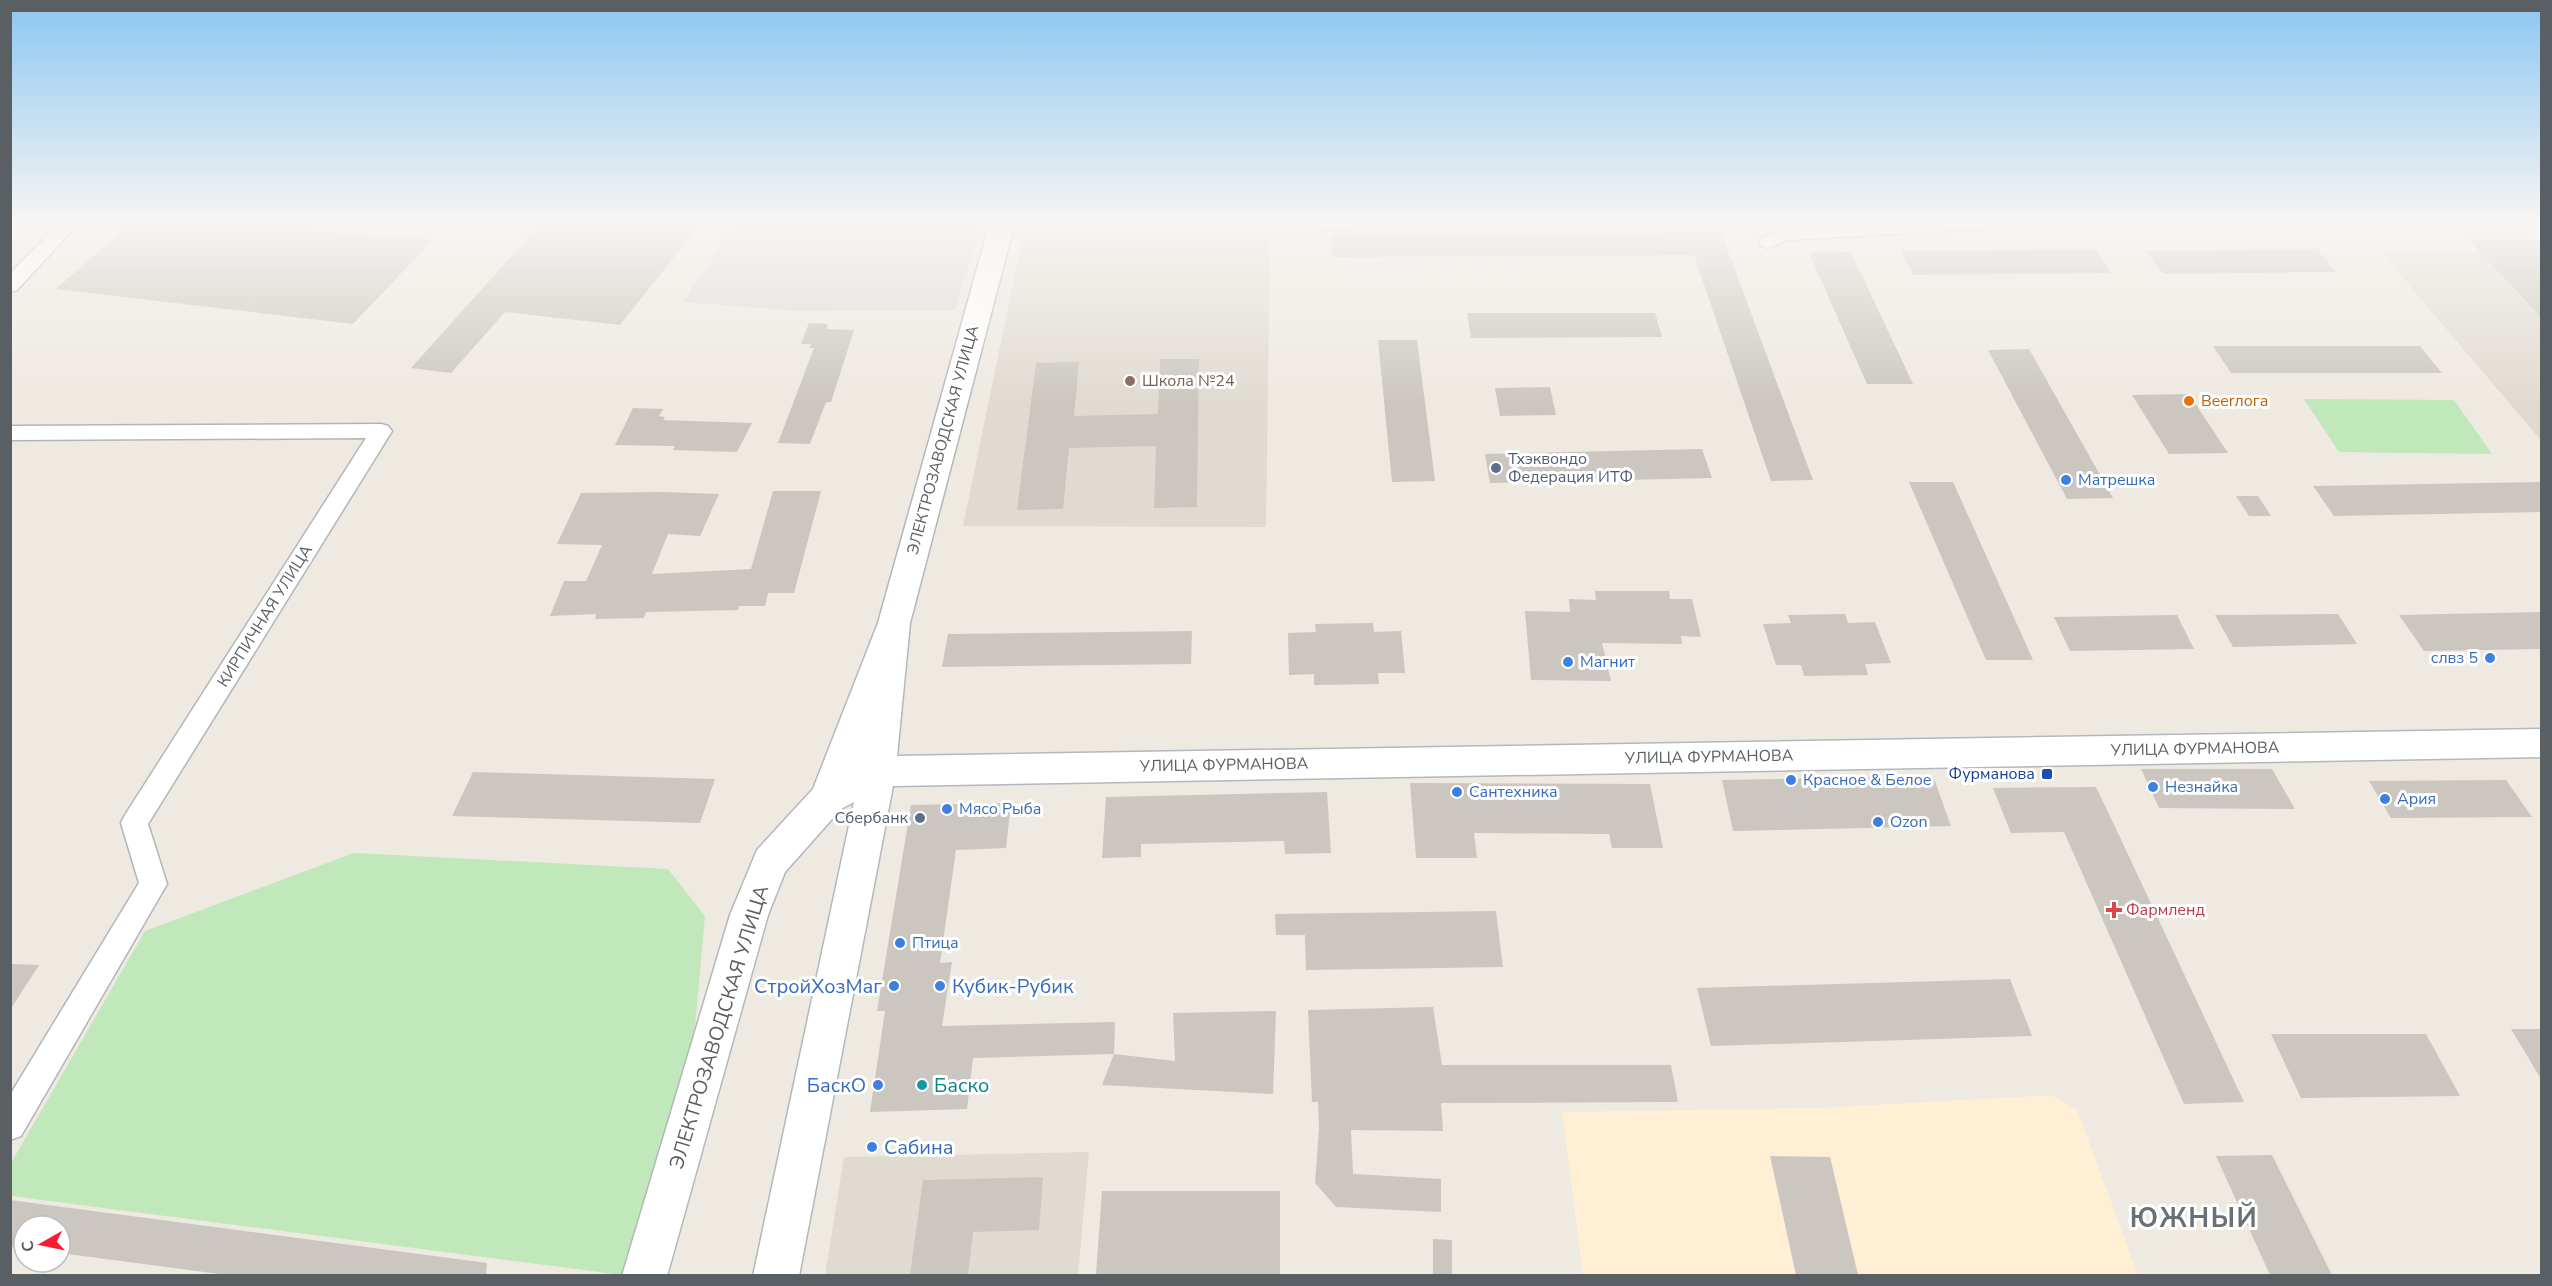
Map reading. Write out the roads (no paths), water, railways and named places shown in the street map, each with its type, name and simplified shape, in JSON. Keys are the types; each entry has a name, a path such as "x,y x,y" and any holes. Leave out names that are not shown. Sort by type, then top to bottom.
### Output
{"main road":[{"name":"ЭЛЕКТРОЗАВОДСКАЯ УЛИЦА","path":"828,798 894,623 986,282"},
{"name":"ЭЛЕКТРОЗАВОДСКАЯ УЛИЦА","path":"776,1275 878,771 894,623"},
{"name":"УЛИЦА ФУРМАНОВА","path":"878,771 2541,743"},
{"name":"ЭЛЕКТРОЗАВОДСКАЯ УЛИЦА","path":"644,1275 749,915 770,862 828,798 878,771"}],"street":[{"name":"КИРПИЧНАЯ УЛИЦА","path":"10,433 381,431 134,823 153,884 10,1125"}],"place":[{"name":"Школа №24","path":"1130,381"},
{"name":"Beerлога","path":"2189,401"},
{"name":"Тхэквондо Федерация ИТФ","path":"1496,468"},
{"name":"Матрешка","path":"2066,480"},
{"name":"слвз 5","path":"2490,658"},
{"name":"Магнит","path":"1568,662"},
{"name":"Фурманова","path":"2047,774"},
{"name":"Красное & Белое","path":"1791,780"},
{"name":"Незнайка","path":"2153,787"},
{"name":"Сантехника","path":"1457,792"},
{"name":"Ария","path":"2385,799"},
{"name":"Мясо Рыба","path":"947,809"},
{"name":"Сбербанк","path":"920,818"},
{"name":"Ozon","path":"1878,822"},
{"name":"Фармленд","path":"2114,910"},
{"name":"Птица","path":"900,943"},
{"name":"СтройХозМаг","path":"894,986"},
{"name":"Кубик-Рубик","path":"940,986"},
{"name":"БаскО","path":"878,1085"},
{"name":"Баско","path":"922,1085"},
{"name":"Сабина","path":"872,1147"}],"district":[{"name":"ЮЖНЫЙ","path":"2194,1218"}]}
